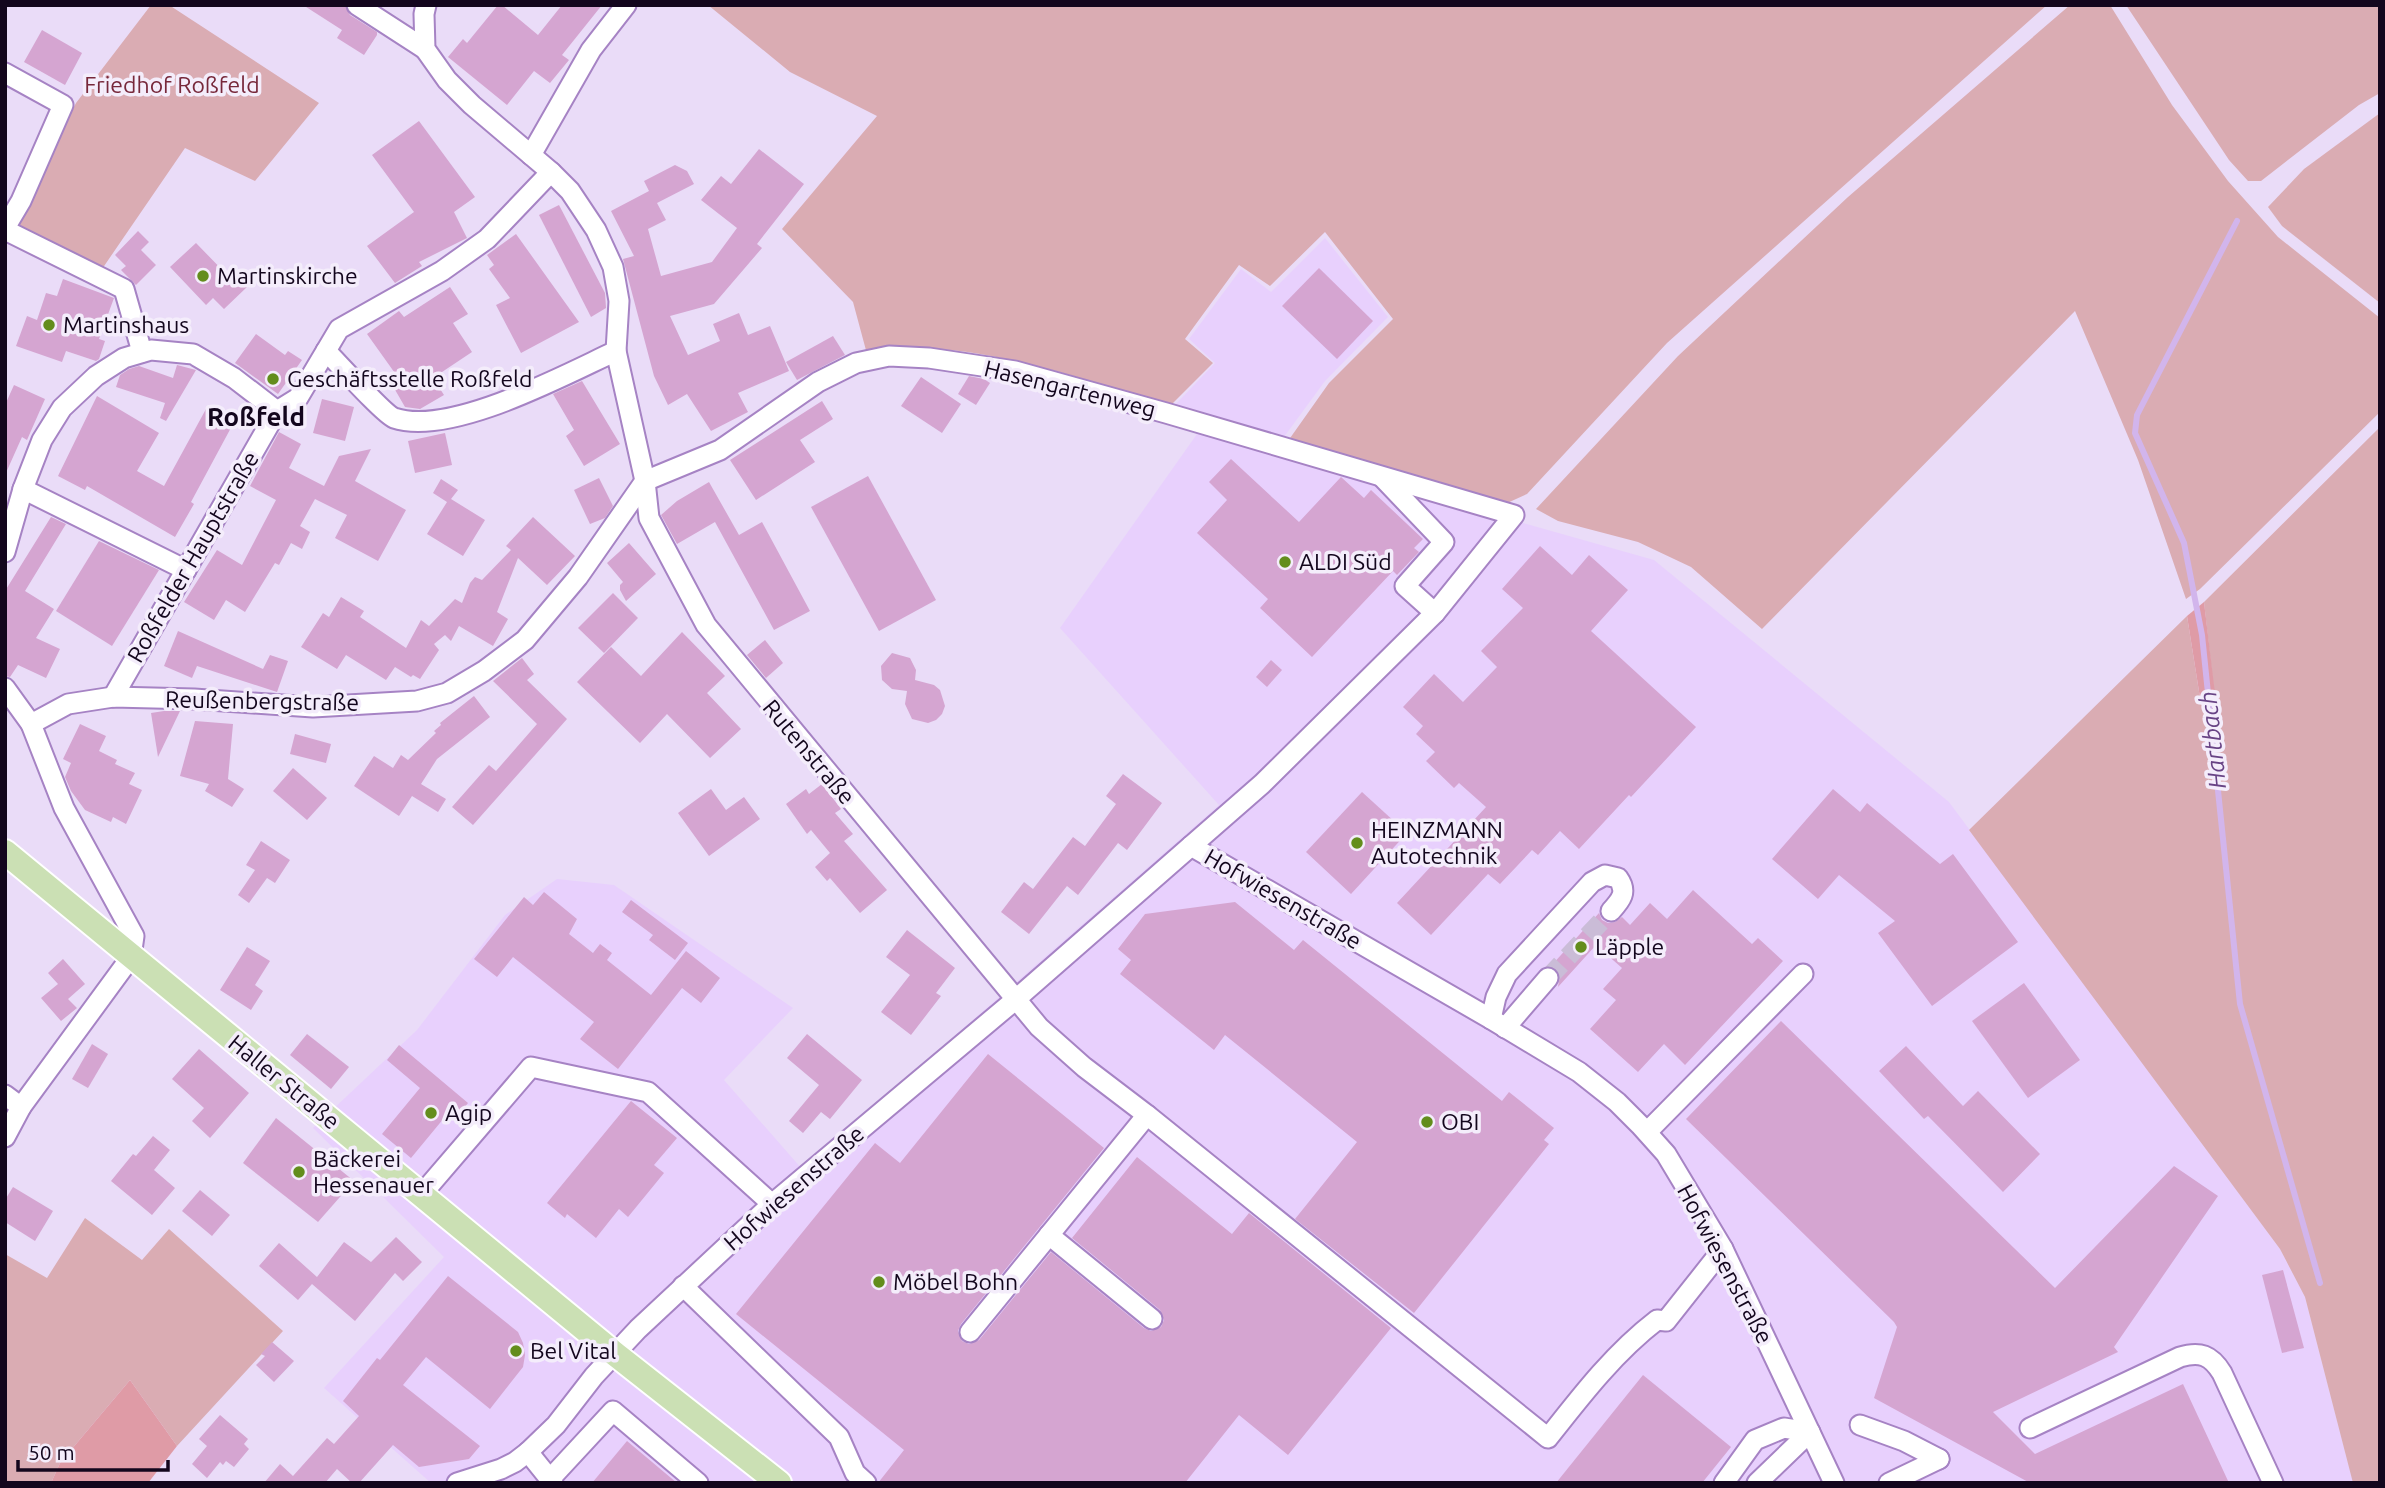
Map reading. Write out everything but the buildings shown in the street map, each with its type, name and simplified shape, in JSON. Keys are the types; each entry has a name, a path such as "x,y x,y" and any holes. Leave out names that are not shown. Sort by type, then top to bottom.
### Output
{"main road":[{"name":"Haller Straße","path":"5,852 615,1354 766,1476 779,1483"}],"street":[{"path":"357,5 425,49 447,80 472,106 570,191 596,230 613,267 619,302 616,351 645,481"},
{"path":"425,49 426,5"},
{"path":"531,155 592,50 626,5"},
{"path":"5,73 63,105 21,201 5,229 124,289 142,352"},
{"name":"Roßfelder Hauptstraße","path":"113,697 277,411 298,398 339,329 442,271 487,239 551,172"},
{"path":"326,351 392,417 417,422 465,414 509,399 616,351"},
{"path":"5,552 23,489 42,440 62,408 96,376 124,358 142,352 193,354 234,378 277,411"},
{"name":"Hasengartenweg","path":"645,481 720,450 818,382 856,363 889,356 929,358 1015,371 1514,515 1435,613"},
{"path":"1191,846 1262,784 1435,613 1405,586 1444,542 1380,476"},
{"name":"Reußenbergstraße","path":"31,724 68,704 113,697 313,707 417,701 447,693 484,671 525,640 578,577 645,481"},
{"name":"Rutenstraße","path":"645,481 649,518 706,625 1014,1000 1084,1067 1548,1438 1578,1399 1630,1341 1657,1320 1666,1321 1723,1249"},
{"path":"23,489 186,570"},
{"path":"5,688 31,724 64,808 134,936 131,957 21,1107 5,1137"},
{"name":"Hofwiesenstraße","path":"457,1483 501,1469 528,1452 556,1425 615,1354 683,1286 772,1204 1014,1000 1191,846 1498,1023 1579,1072 1617,1102 1666,1154 1723,1249 1834,1483"},
{"path":"1498,1023 1496,996 1507,974 1592,882 1605,875 1618,878 1624,893 1611,911"},
{"path":"1647,1132 1803,974"},
{"path":"1498,1023 1548,978"},
{"path":"422,1194 531,1067 648,1092 772,1204"},
{"path":"5,1095 21,1107"},
{"path":"970,1332 1147,1115"},
{"path":"1049,1236 1152,1319"},
{"path":"683,1286 839,1437 855,1473 866,1483"},
{"path":"2030,1428 2180,1357 2193,1353 2206,1355 2222,1373 2273,1483"},
{"path":"528,1452 552,1481 613,1411 698,1483"},
{"path":"1860,1425 1904,1441 1939,1459 1889,1483"},
{"path":"1724,1483 1755,1440 1784,1428 1810,1432"},
{"path":"1757,1483 1810,1432"}],"shaded area":[{"path":"1325,238 1388,317 1325,381 1273,452 1654,560 1949,802 2280,1249 2305,1297 2353,1483 431,1483 324,1388 444,1257 313,1128 417,1030 505,915 557,879 614,885 793,1008 724,1080 802,1169 1219,805 1060,628 1209,417 1175,405 1215,363 1189,339 1241,269 1271,292"},
{"path":"2204,602 2217,710 2201,704 2187,616"},
{"path":"130,1380 177,1446 148,1483 51,1483 60,1463"}],"green space":[{"name":"Friedhof Roßfeld","path":"151,5 169,5 319,103 255,181 185,148 100,272 13,227 76,103"},
{"path":"708,5 2047,5 1667,343 1527,494 1505,504 1288,441 1329,383 1393,319 1325,232 1270,286 1239,265 1185,339 1213,363 1171,405 1060,372 980,354 941,349 903,349 867,354 853,302 782,229 877,116 790,72"},
{"path":"2070,5 2110,5 2172,105 2228,181 2278,237 2380,318 2380,412 2200,589 2186,599 2138,460 2075,311 1762,629 1691,567 1638,542 1558,521 1536,509 1678,356 1848,197"},
{"path":"2126,5 2380,5 2380,93 2359,105 2261,181 2248,181 2229,160"},
{"path":"2380,113 2380,303 2282,226 2268,207 2304,169"},
{"path":"2380,427 2380,1483 2353,1483 2305,1297 2280,1249 1969,830 2187,616 2201,704 2216,709 2204,602"},
{"path":"85,1218 142,1260 169,1229 283,1331 177,1446 130,1380 60,1463 51,1483 5,1483 5,1254 47,1278"}],"waterway":[{"name":"Hartbach","path":"2237,221 2137,415 2135,433 2184,543 2202,635 2240,1004 2320,1283"}],"tunnel":[{"path":"1548,978 1611,911"}],"place":[{"name":"Martinskirche","path":"203,276"},
{"name":"Martinshaus","path":"49,325"},
{"name":"Geschäftsstelle Roßfeld","path":"273,379"},
{"name":"ALDI Süd","path":"1285,562"},
{"name":"HEINZMANN Autotechnik","path":"1357,843"},
{"name":"Läpple","path":"1581,947"},
{"name":"Agip","path":"431,1113"},
{"name":"OBI","path":"1427,1122"},
{"name":"Bäckerei Hessenauer","path":"299,1172"},
{"name":"Möbel Bohn","path":"879,1282"},
{"name":"Bel Vital","path":"516,1351"}],"district":[{"name":"Roßfeld","path":"256,417"}]}
